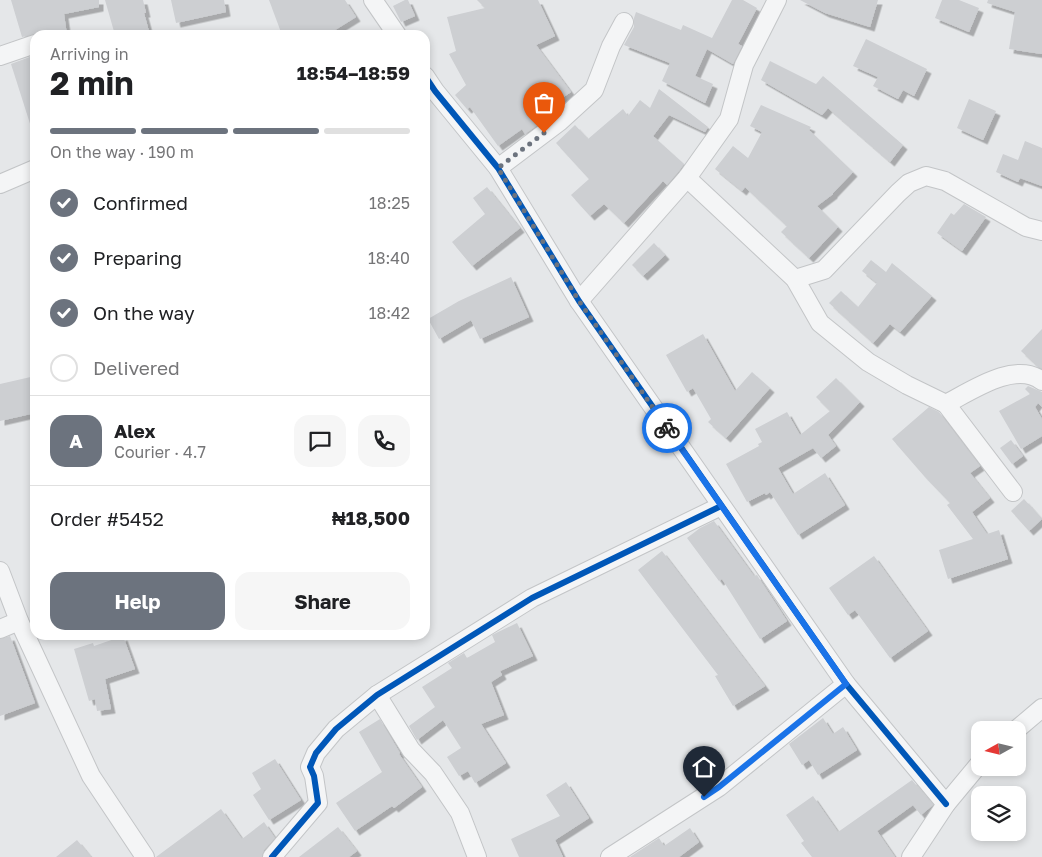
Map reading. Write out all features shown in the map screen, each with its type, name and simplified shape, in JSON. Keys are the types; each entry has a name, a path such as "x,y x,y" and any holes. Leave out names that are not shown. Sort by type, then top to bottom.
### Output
{"street":[{"path":"373,0 393,30"},
{"path":"579,301 688,178 729,119 744,66 777,0"},
{"path":"498,168 559,122 594,90 611,46 624,22"},
{"path":"0,56 30,46"},
{"path":"430,84 498,168 579,301 846,684 946,804"},
{"path":"0,184 30,171"},
{"path":"795,279 824,270 898,194 909,184 926,176 945,181 1026,227 1042,230"},
{"path":"688,178 795,279 820,323 868,362 907,385 946,404 1013,492"},
{"path":"946,404 996,378 1012,375 1034,375 1042,381"},
{"path":"272,857 318,803 314,776 310,767 316,752 336,729 377,695 532,598 721,506"},
{"path":"0,571 19,621 91,776 146,857"},
{"path":"0,629 19,621"},
{"path":"610,857 719,787 846,684"},
{"path":"377,695 411,750 433,773 460,813 477,857"},
{"path":"1026,722 1042,708"},
{"path":"911,857 946,804 971,774"}],"building":[{"path":"11,0 99,0 99,7 64,14 66,30 30,30 30,35 22,37"},
{"path":"105,0 143,0 149,30 114,30"},
{"path":"171,0 224,0 226,12 176,23"},
{"path":"269,0 345,0 356,17 335,30 280,30"},
{"path":"408,0 415,16 401,22 393,6"},
{"path":"477,0 538,0 555,36 536,45 571,92 541,112 546,119 525,134 522,129 498,146 470,107 467,109 455,95 466,85 449,54 456,51 447,17 485,8"},
{"path":"732,0 743,0 757,8 738,44 742,46 733,64 707,49 695,76 713,84 705,103 662,81 670,63 624,45 634,27 636,12 681,30 683,25 712,38"},
{"path":"800,0 878,0 870,27 825,13"},
{"path":"942,0 959,0 979,8 969,32 935,18"},
{"path":"988,0 1042,0 1042,54 1009,49 1015,12 987,3"},
{"path":"866,39 927,69 914,96 903,90 898,99 873,86 878,77 853,66"},
{"path":"30,57 30,124 11,64"},
{"path":"770,61 816,84 823,76 903,145 890,162 828,108 822,115 761,80"},
{"path":"659,89 708,127 705,132 669,115 653,136 684,164 679,171 667,185 663,181 624,223 604,204 590,216 571,195 589,179 556,143 575,125 588,139 623,109 628,116 640,100 650,108"},
{"path":"969,99 996,111 983,140 957,128"},
{"path":"761,105 811,127 809,130 853,172 833,194 817,206 838,227 809,258 781,232 787,226 745,187 742,191 715,169 733,146 748,158 762,132 750,126"},
{"path":"1025,141 1042,148 1042,186 1020,178 1018,182 996,172 1003,154 1018,160"},
{"path":"487,187 520,228 472,266 452,242 485,214 473,198"},
{"path":"964,204 986,217 962,251 937,233 951,213 954,215"},
{"path":"654,243 665,255 643,276 632,265"},
{"path":"871,260 886,272 892,263 932,296 900,332 890,324 873,343 829,303 841,291 858,307 877,283 862,271"},
{"path":"511,277 529,317 480,339 471,320 439,339 430,323 430,318 459,301"},
{"path":"1042,329 1042,369 1021,351"},
{"path":"703,334 735,391 752,372 770,388 726,438 708,422 711,419 693,388 687,392 666,355"},
{"path":"30,377 30,414 0,421 0,384"},
{"path":"836,378 860,402 828,435 836,446 821,458 813,448 778,468 793,494 825,473 845,505 798,535 770,492 747,502 726,464 759,446 758,444 762,442 755,429 787,412 800,435 830,411 816,397"},
{"path":"1028,386 1042,392 1042,407 1038,403 1035,407 1042,419 1042,436 1021,449 999,411 1030,394 1025,389"},
{"path":"929,407 939,412 980,466 970,473 990,498 972,512 987,534 999,530 1008,559 948,579 939,550 973,539 947,505 950,503 892,439"},
{"path":"1011,440 1023,456 1012,464 1000,448"},
{"path":"1024,499 1042,519 1029,531 1011,511"},
{"path":"714,521 754,576 757,575 787,621 760,639 722,579 719,581 687,538 700,528"},
{"path":"662,551 765,686 733,706 715,676 718,675 638,570"},
{"path":"874,556 928,631 890,658 855,610 848,615 829,588"},
{"path":"517,623 533,656 500,671 502,675 491,682 504,715 481,724 506,763 475,783 468,771 459,776 447,757 461,748 443,720 417,740 409,726 435,707 422,687 452,668 448,663 464,653 467,658 495,642 492,635"},
{"path":"10,636 35,703 0,716 0,639"},
{"path":"111,640 124,640 135,669 105,679 111,709 97,711 95,699 89,701 74,649 93,643 94,646"},
{"path":"823,718 833,734 843,727 857,750 818,775 809,760 802,765 789,744"},
{"path":"380,719 399,754 422,787 394,808 392,806 355,831 336,803 382,772 359,732"},
{"path":"275,759 301,800 269,820 253,795 261,789 252,773"},
{"path":"912,780 933,805 921,815 913,805 877,831 895,857 812,857 801,843 804,841 786,815 813,796 838,832"},
{"path":"566,782 589,818 555,840 563,857 519,857 511,839 560,816 546,795"},
{"path":"221,809 242,839 264,822 275,838 264,850 262,857 156,857"},
{"path":"338,827 357,851 349,857 299,857"},
{"path":"690,828 699,842 679,857 630,857 659,838 664,846"},
{"path":"77,840 91,857 56,857"}],"cycle path":[{"path":"430,84 498,168 579,301 846,684 946,804"},
{"path":"272,857 318,803 314,776 310,767 316,753 336,729 377,695 532,598 721,506"}],"way so far":[{"path":"544,133 498,168 579,301 667,428"}],"route":[{"path":"667,428 846,684 719,787 704,797"}]}
